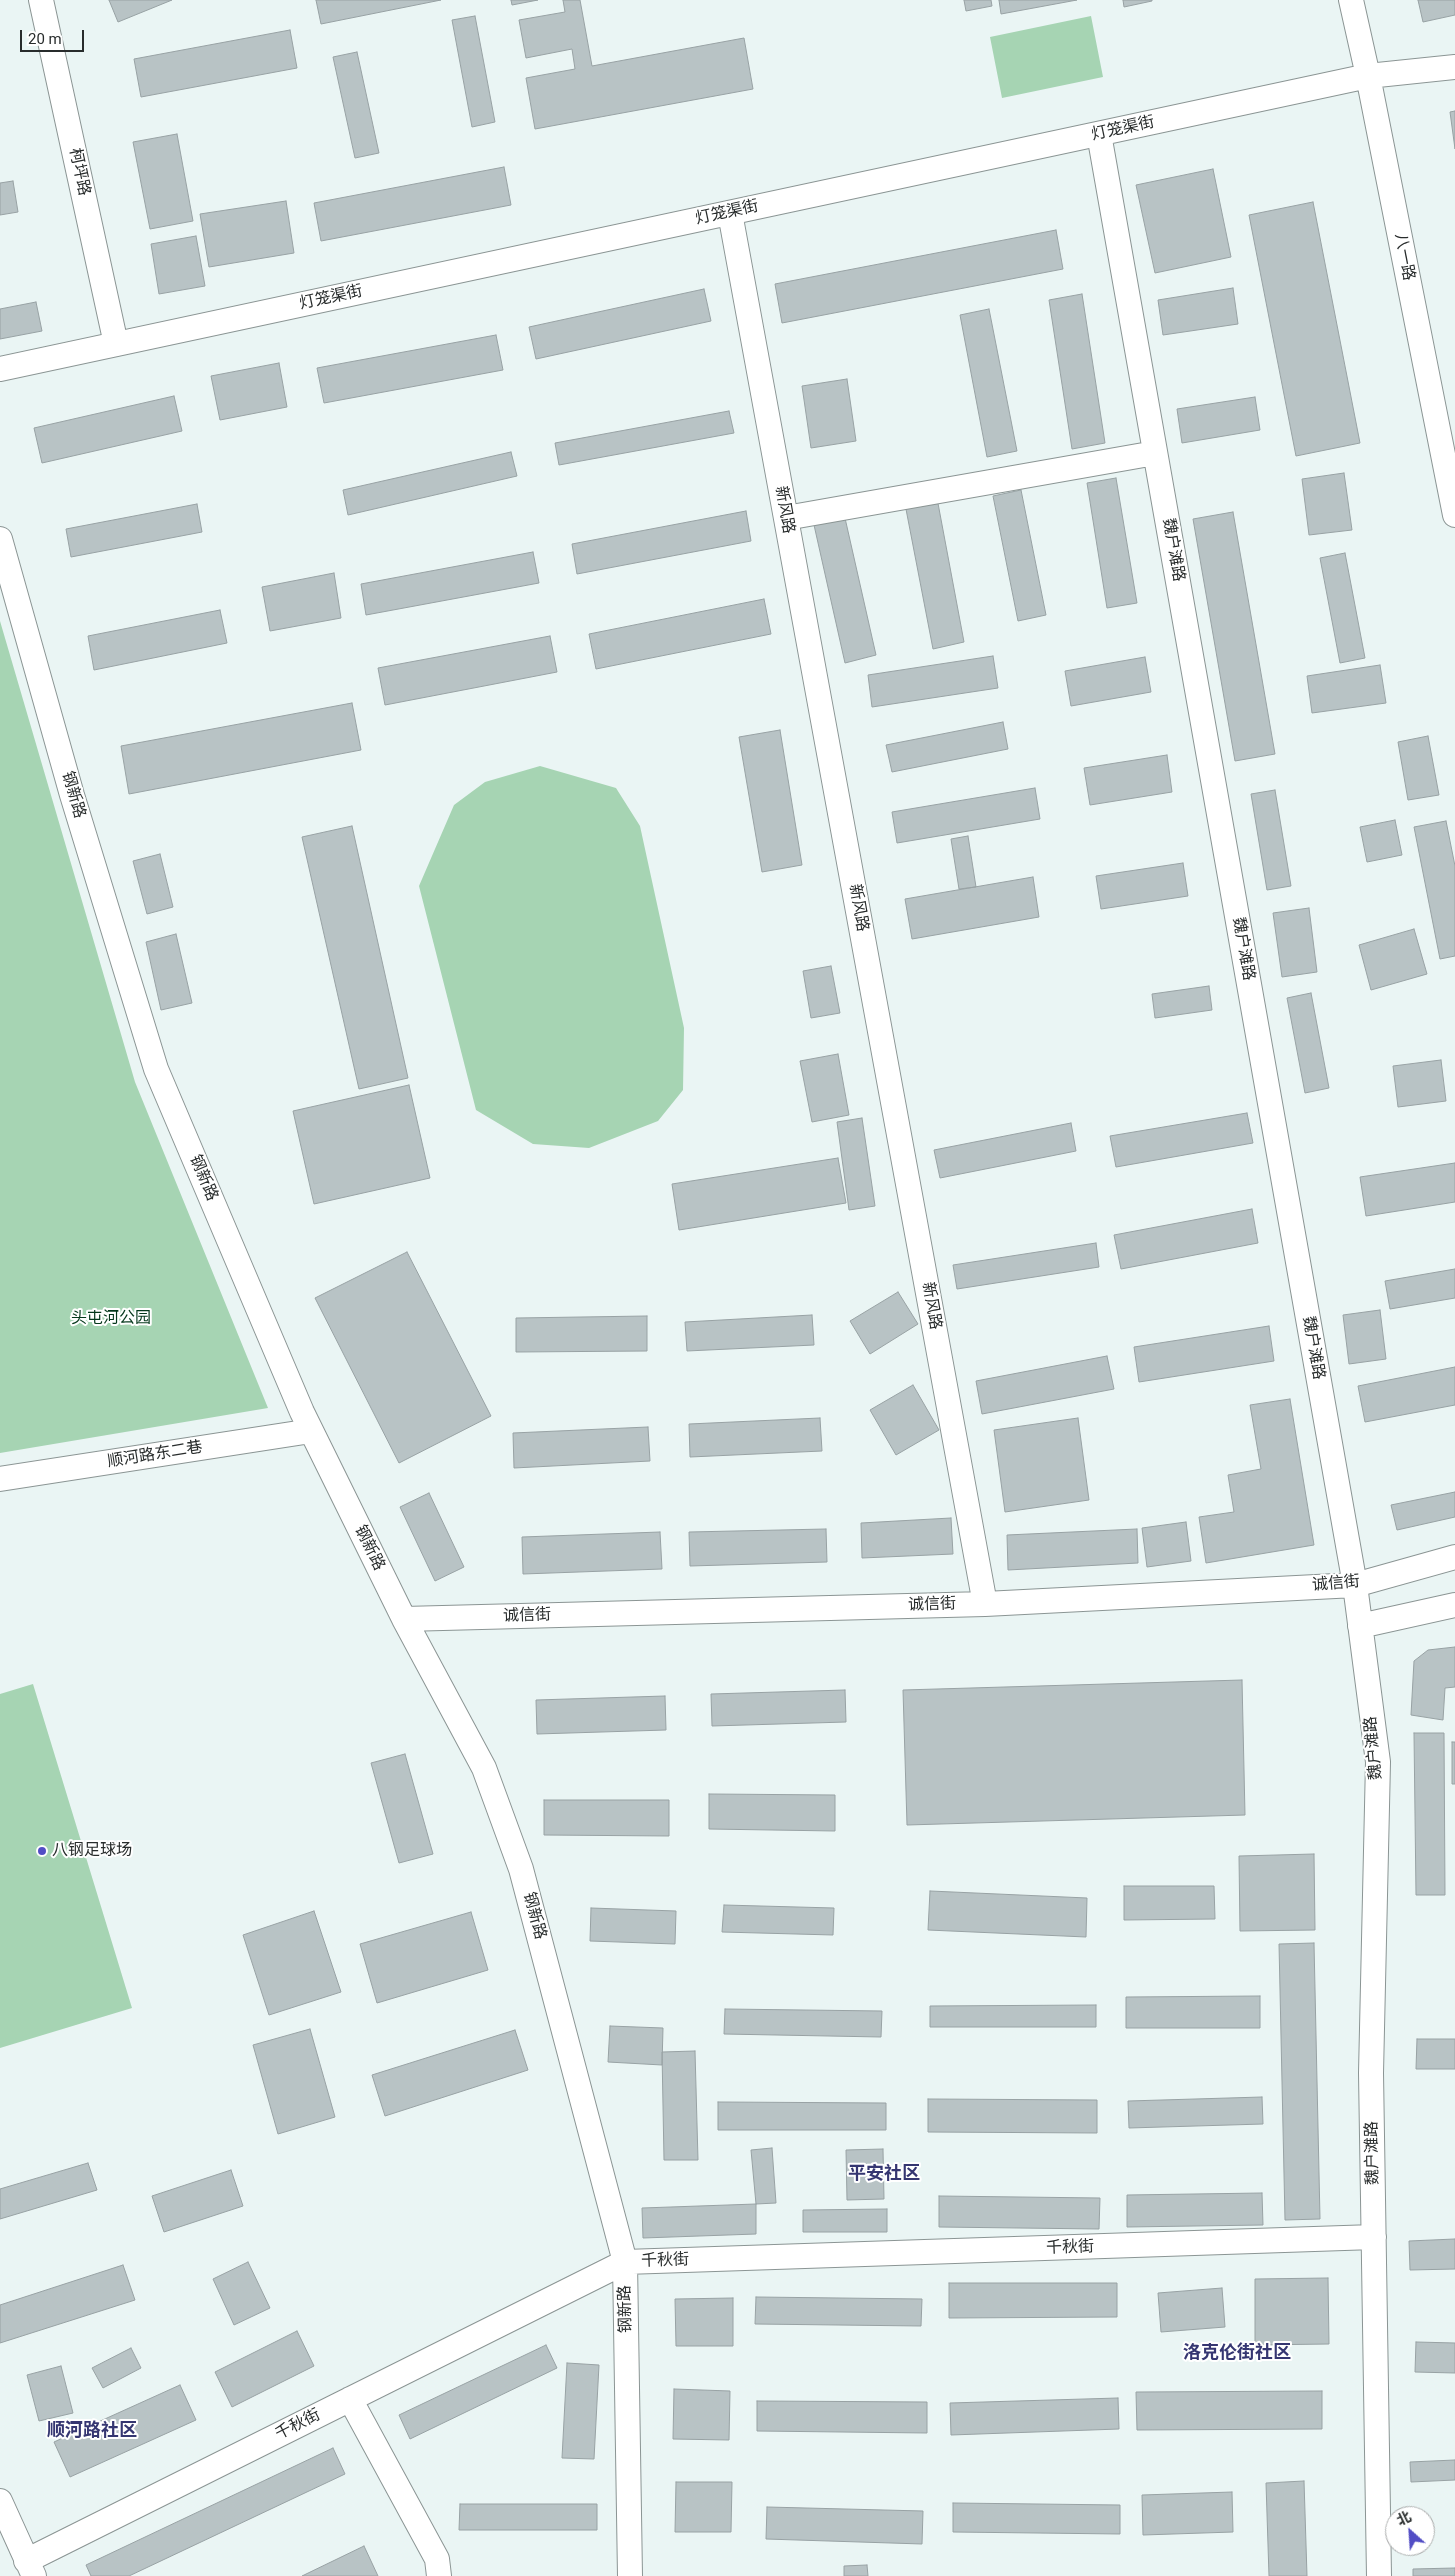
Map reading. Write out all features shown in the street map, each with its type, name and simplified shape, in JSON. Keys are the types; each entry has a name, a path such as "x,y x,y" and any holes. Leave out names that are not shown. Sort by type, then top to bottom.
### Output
{"street":[{"name":"柯坪路","path":"41,0 116,344"},
{"name":"八一路","path":"1351,0 1368,76 1455,515"},
{"name":"灯笼渠街","path":"0,369 1368,76 1455,67"},
{"name":"魏户滩路","path":"1099,134 1355,1585 1378,1762 1371,2073 1380,2576"},
{"name":"新风路","path":"730,212 985,1604"},
{"path":"786,518 1155,453"},
{"name":"钢新路","path":"0,539 72,795 156,1068 311,1431 404,1619 484,1768 521,1869 625,2262 630,2576"},
{"name":"顺河路东二巷","path":"0,1479 311,1431"},
{"name":"诚信街","path":"404,1619 985,1604 1355,1585 1455,1557"},
{"path":"1360,1626 1455,1605"},
{"name":"千秋街","path":"30,2568 350,2399 625,2262 1374,2238"},
{"path":"350,2399 437,2559 439,2576"},
{"path":"0,2501 30,2568"}],"green space":[{"path":"1091,16 1103,77 1002,98 990,37"},
{"name":"头屯河公园","path":"0,621 135,1082 268,1408 0,1453"},
{"path":"540,766 616,788 640,826 684,1028 683,1090 658,1121 589,1148 533,1144 476,1110 419,886 454,805 485,782"},
{"name":"八钢足球场","path":"33,1684 132,2008 0,2048 0,1694"}],"building":[{"path":"109,0 172,0 118,22"},
{"path":"316,0 441,0 321,24"},
{"path":"511,0 538,0 512,5"},
{"path":"563,0 580,0 592,66 744,38 753,89 535,129 526,78 575,69 572,49 526,58 519,20 565,12"},
{"path":"964,0 991,0 992,6 966,11"},
{"path":"999,0 1077,0 1001,14"},
{"path":"1123,0 1152,0 1152,1 1124,7"},
{"path":"1418,0 1455,0 1455,15 1423,22"},
{"path":"475,16 495,122 472,127 452,20"},
{"path":"290,30 297,68 141,97 134,59"},
{"path":"357,52 379,153 355,158 333,57"},
{"path":"1455,111 1455,149 1450,112"},
{"path":"177,134 193,221 150,229 133,142"},
{"path":"504,167 511,205 321,241 314,203"},
{"path":"1213,169 1231,257 1155,273 1136,185"},
{"path":"13,181 18,212 0,215 0,183"},
{"path":"286,201 294,253 209,267 200,214"},
{"path":"1313,202 1360,443 1296,456 1249,215"},
{"path":"1056,230 1063,269 782,323 775,284"},
{"path":"196,236 205,286 159,294 151,244"},
{"path":"1233,288 1238,324 1163,335 1158,300"},
{"path":"704,289 711,321 536,359 529,327"},
{"path":"1082,294 1105,443 1072,449 1049,300"},
{"path":"36,302 42,331 0,339 0,309"},
{"path":"989,309 1017,451 987,457 960,315"},
{"path":"496,335 503,370 324,403 317,368"},
{"path":"279,363 287,407 220,420 211,376"},
{"path":"847,379 856,441 811,448 802,386"},
{"path":"174,396 182,431 42,463 34,428"},
{"path":"1255,397 1260,430 1182,443 1177,409"},
{"path":"729,411 734,433 559,465 555,443"},
{"path":"511,452 517,476 348,515 343,490"},
{"path":"1344,473 1352,530 1309,535 1302,479"},
{"path":"1116,478 1137,603 1107,608 1087,483"},
{"path":"1021,490 1046,615 1018,621 993,496"},
{"path":"937,498 964,642 933,649 905,504"},
{"path":"197,504 202,532 71,557 66,529"},
{"path":"746,511 751,541 577,574 572,544"},
{"path":"1233,512 1275,754 1235,761 1193,519"},
{"path":"845,518 876,655 845,663 814,525"},
{"path":"533,552 539,583 366,615 361,584"},
{"path":"1345,553 1365,658 1340,663 1320,558"},
{"path":"334,573 341,618 270,631 262,587"},
{"path":"764,599 771,634 596,669 589,634"},
{"path":"220,610 227,643 94,670 88,636"},
{"path":"550,636 557,672 385,705 378,668"},
{"path":"993,656 998,688 872,707 868,675"},
{"path":"1145,657 1151,692 1071,706 1065,671"},
{"path":"1380,665 1386,703 1312,713 1307,676"},
{"path":"352,703 361,750 129,794 121,746"},
{"path":"1003,722 1008,749 892,772 886,745"},
{"path":"780,730 802,865 762,872 739,737"},
{"path":"1428,736 1439,795 1408,800 1398,742"},
{"path":"1167,755 1172,792 1090,805 1084,768"},
{"path":"1035,788 1040,819 897,843 892,812"},
{"path":"1275,790 1291,886 1267,890 1251,794"},
{"path":"1395,820 1402,855 1367,862 1360,827"},
{"path":"1446,821 1455,866 1455,956 1440,959 1414,827"},
{"path":"352,826 408,1078 359,1089 302,837"},
{"path":"968,836 976,887 959,889 951,839"},
{"path":"160,854 173,907 147,914 133,861"},
{"path":"1183,863 1188,896 1101,909 1096,876"},
{"path":"1033,877 1039,917 912,939 905,899"},
{"path":"1309,908 1317,972 1282,977 1273,913"},
{"path":"1414,929 1427,974 1371,990 1359,945"},
{"path":"176,934 192,1003 161,1010 146,942"},
{"path":"831,966 840,1013 811,1018 803,971"},
{"path":"1209,986 1212,1010 1155,1018 1152,994"},
{"path":"1311,993 1329,1088 1305,1093 1287,998"},
{"path":"838,1054 849,1115 812,1122 800,1061"},
{"path":"1441,1060 1446,1101 1398,1107 1393,1066"},
{"path":"409,1085 430,1178 314,1204 293,1111"},
{"path":"1247,1113 1253,1143 1116,1167 1110,1136"},
{"path":"862,1118 875,1206 849,1210 837,1122"},
{"path":"1071,1123 1076,1151 940,1178 934,1150"},
{"path":"838,1158 846,1203 679,1230 672,1184"},
{"path":"1455,1163 1455,1202 1366,1216 1360,1177"},
{"path":"1252,1209 1258,1243 1121,1269 1114,1235"},
{"path":"1096,1243 1099,1267 957,1289 953,1265"},
{"path":"407,1252 491,1416 399,1463 315,1298"},
{"path":"1455,1269 1455,1298 1390,1309 1385,1281"},
{"path":"898,1292 918,1324 870,1354 850,1321"},
{"path":"1380,1310 1386,1359 1349,1364 1343,1315"},
{"path":"812,1315 814,1345 687,1351 685,1322"},
{"path":"647,1316 647,1351 516,1352 516,1318"},
{"path":"1269,1326 1274,1361 1139,1382 1134,1347"},
{"path":"1107,1356 1114,1389 982,1414 976,1381"},
{"path":"1455,1367 1455,1405 1365,1422 1358,1386"},
{"path":"913,1385 939,1430 896,1455 870,1410"},
{"path":"1290,1399 1314,1545 1206,1563 1199,1517 1234,1512 1228,1475 1261,1469 1250,1405"},
{"path":"820,1418 822,1451 690,1457 689,1424"},
{"path":"1078,1418 1089,1500 1005,1512 994,1430"},
{"path":"648,1427 650,1461 514,1468 513,1433"},
{"path":"1455,1492 1455,1517 1397,1530 1391,1505"},
{"path":"429,1493 464,1567 435,1581 400,1507"},
{"path":"951,1518 953,1554 862,1558 861,1523"},
{"path":"1186,1522 1191,1561 1147,1567 1142,1528"},
{"path":"826,1529 827,1562 690,1566 689,1532"},
{"path":"1137,1529 1138,1563 1008,1570 1007,1535"},
{"path":"660,1532 662,1569 523,1574 522,1537"},
{"path":"1455,1647 1455,1687 1445,1688 1443,1720 1411,1715 1414,1661 1428,1650"},
{"path":"1242,1680 1245,1815 907,1825 903,1690"},
{"path":"845,1690 846,1722 712,1726 711,1694"},
{"path":"665,1696 666,1730 537,1734 536,1700"},
{"path":"1414,1733 1444,1733 1445,1895 1416,1895"},
{"path":"1452,1742 1455,1742 1455,1784 1452,1784"},
{"path":"405,1754 433,1854 399,1863 371,1763"},
{"path":"709,1794 835,1795 835,1831 709,1829"},
{"path":"544,1800 669,1800 669,1836 544,1835"},
{"path":"1314,1854 1315,1930 1240,1931 1239,1856"},
{"path":"1124,1886 1214,1886 1215,1919 1124,1920"},
{"path":"930,1891 1087,1898 1086,1937 928,1930"},
{"path":"724,1905 834,1908 833,1935 722,1932"},
{"path":"591,1908 676,1911 675,1944 590,1941"},
{"path":"314,1911 341,1992 269,2015 243,1935"},
{"path":"471,1912 488,1970 377,2003 360,1944"},
{"path":"1314,1943 1320,2219 1285,2220 1279,1944"},
{"path":"1260,1996 1260,2028 1126,2028 1126,1997"},
{"path":"1096,2005 1096,2027 930,2027 930,2006"},
{"path":"725,2009 882,2011 881,2037 724,2034"},
{"path":"610,2026 663,2028 662,2065 608,2062"},
{"path":"310,2029 335,2117 278,2134 253,2045"},
{"path":"515,2030 528,2070 385,2116 372,2075"},
{"path":"1417,2039 1455,2039 1455,2069 1416,2069"},
{"path":"695,2051 698,2160 664,2160 662,2052"},
{"path":"1262,2097 1263,2124 1129,2128 1128,2101"},
{"path":"928,2099 1097,2100 1097,2133 928,2132"},
{"path":"718,2102 886,2103 886,2130 718,2130"},
{"path":"772,2148 776,2203 756,2204 751,2150"},
{"path":"883,2149 884,2199 847,2200 846,2150"},
{"path":"88,2163 97,2190 0,2219 0,2189"},
{"path":"231,2170 243,2206 164,2232 152,2196"},
{"path":"1262,2193 1263,2225 1127,2227 1127,2195"},
{"path":"939,2196 1100,2198 1099,2229 939,2227"},
{"path":"756,2204 756,2234 643,2238 642,2208"},
{"path":"887,2209 887,2232 803,2232 803,2210"},
{"path":"1455,2239 1455,2269 1410,2270 1409,2241"},
{"path":"248,2262 270,2308 234,2325 213,2279"},
{"path":"123,2265 135,2300 0,2343 0,2305"},
{"path":"1328,2278 1329,2344 1255,2345 1255,2279"},
{"path":"949,2283 1117,2283 1117,2317 949,2318"},
{"path":"1222,2288 1225,2327 1161,2332 1158,2293"},
{"path":"756,2297 922,2299 921,2326 755,2324"},
{"path":"733,2298 733,2346 676,2346 675,2299"},
{"path":"297,2331 314,2366 232,2407 215,2372"},
{"path":"1416,2342 1455,2343 1455,2373 1415,2372"},
{"path":"546,2345 557,2368 410,2439 399,2415"},
{"path":"131,2348 141,2368 103,2388 92,2368"},
{"path":"567,2363 599,2365 594,2459 562,2458"},
{"path":"61,2366 73,2413 39,2421 27,2375"},
{"path":"180,2385 196,2420 70,2477 54,2442"},
{"path":"674,2389 730,2391 729,2440 673,2439"},
{"path":"1322,2391 1322,2429 1137,2430 1136,2392"},
{"path":"1118,2398 1119,2429 951,2435 950,2403"},
{"path":"757,2401 927,2402 927,2433 757,2431"},
{"path":"333,2448 345,2474 129,2576 91,2576 86,2565"},
{"path":"1455,2460 1455,2480 1411,2482 1410,2462"},
{"path":"1304,2481 1307,2576 1269,2576 1266,2483"},
{"path":"676,2482 732,2482 731,2532 675,2532"},
{"path":"1232,2492 1233,2532 1143,2535 1142,2495"},
{"path":"953,2503 1120,2505 1120,2534 953,2532"},
{"path":"460,2504 597,2504 597,2530 459,2530"},
{"path":"767,2507 923,2511 922,2544 766,2539"},
{"path":"364,2546 378,2576 302,2576"},
{"path":"867,2565 868,2576 844,2576 844,2566"},
{"path":"1455,2568 1455,2576 1413,2576 1413,2569"}],"place":[{"name":"八钢足球场","path":"42,1851"}],"district":[{"name":"平安社区","path":"884,2174"},
{"name":"洛克伦街社区","path":"1237,2353"},
{"name":"顺河路社区","path":"92,2431"}]}
